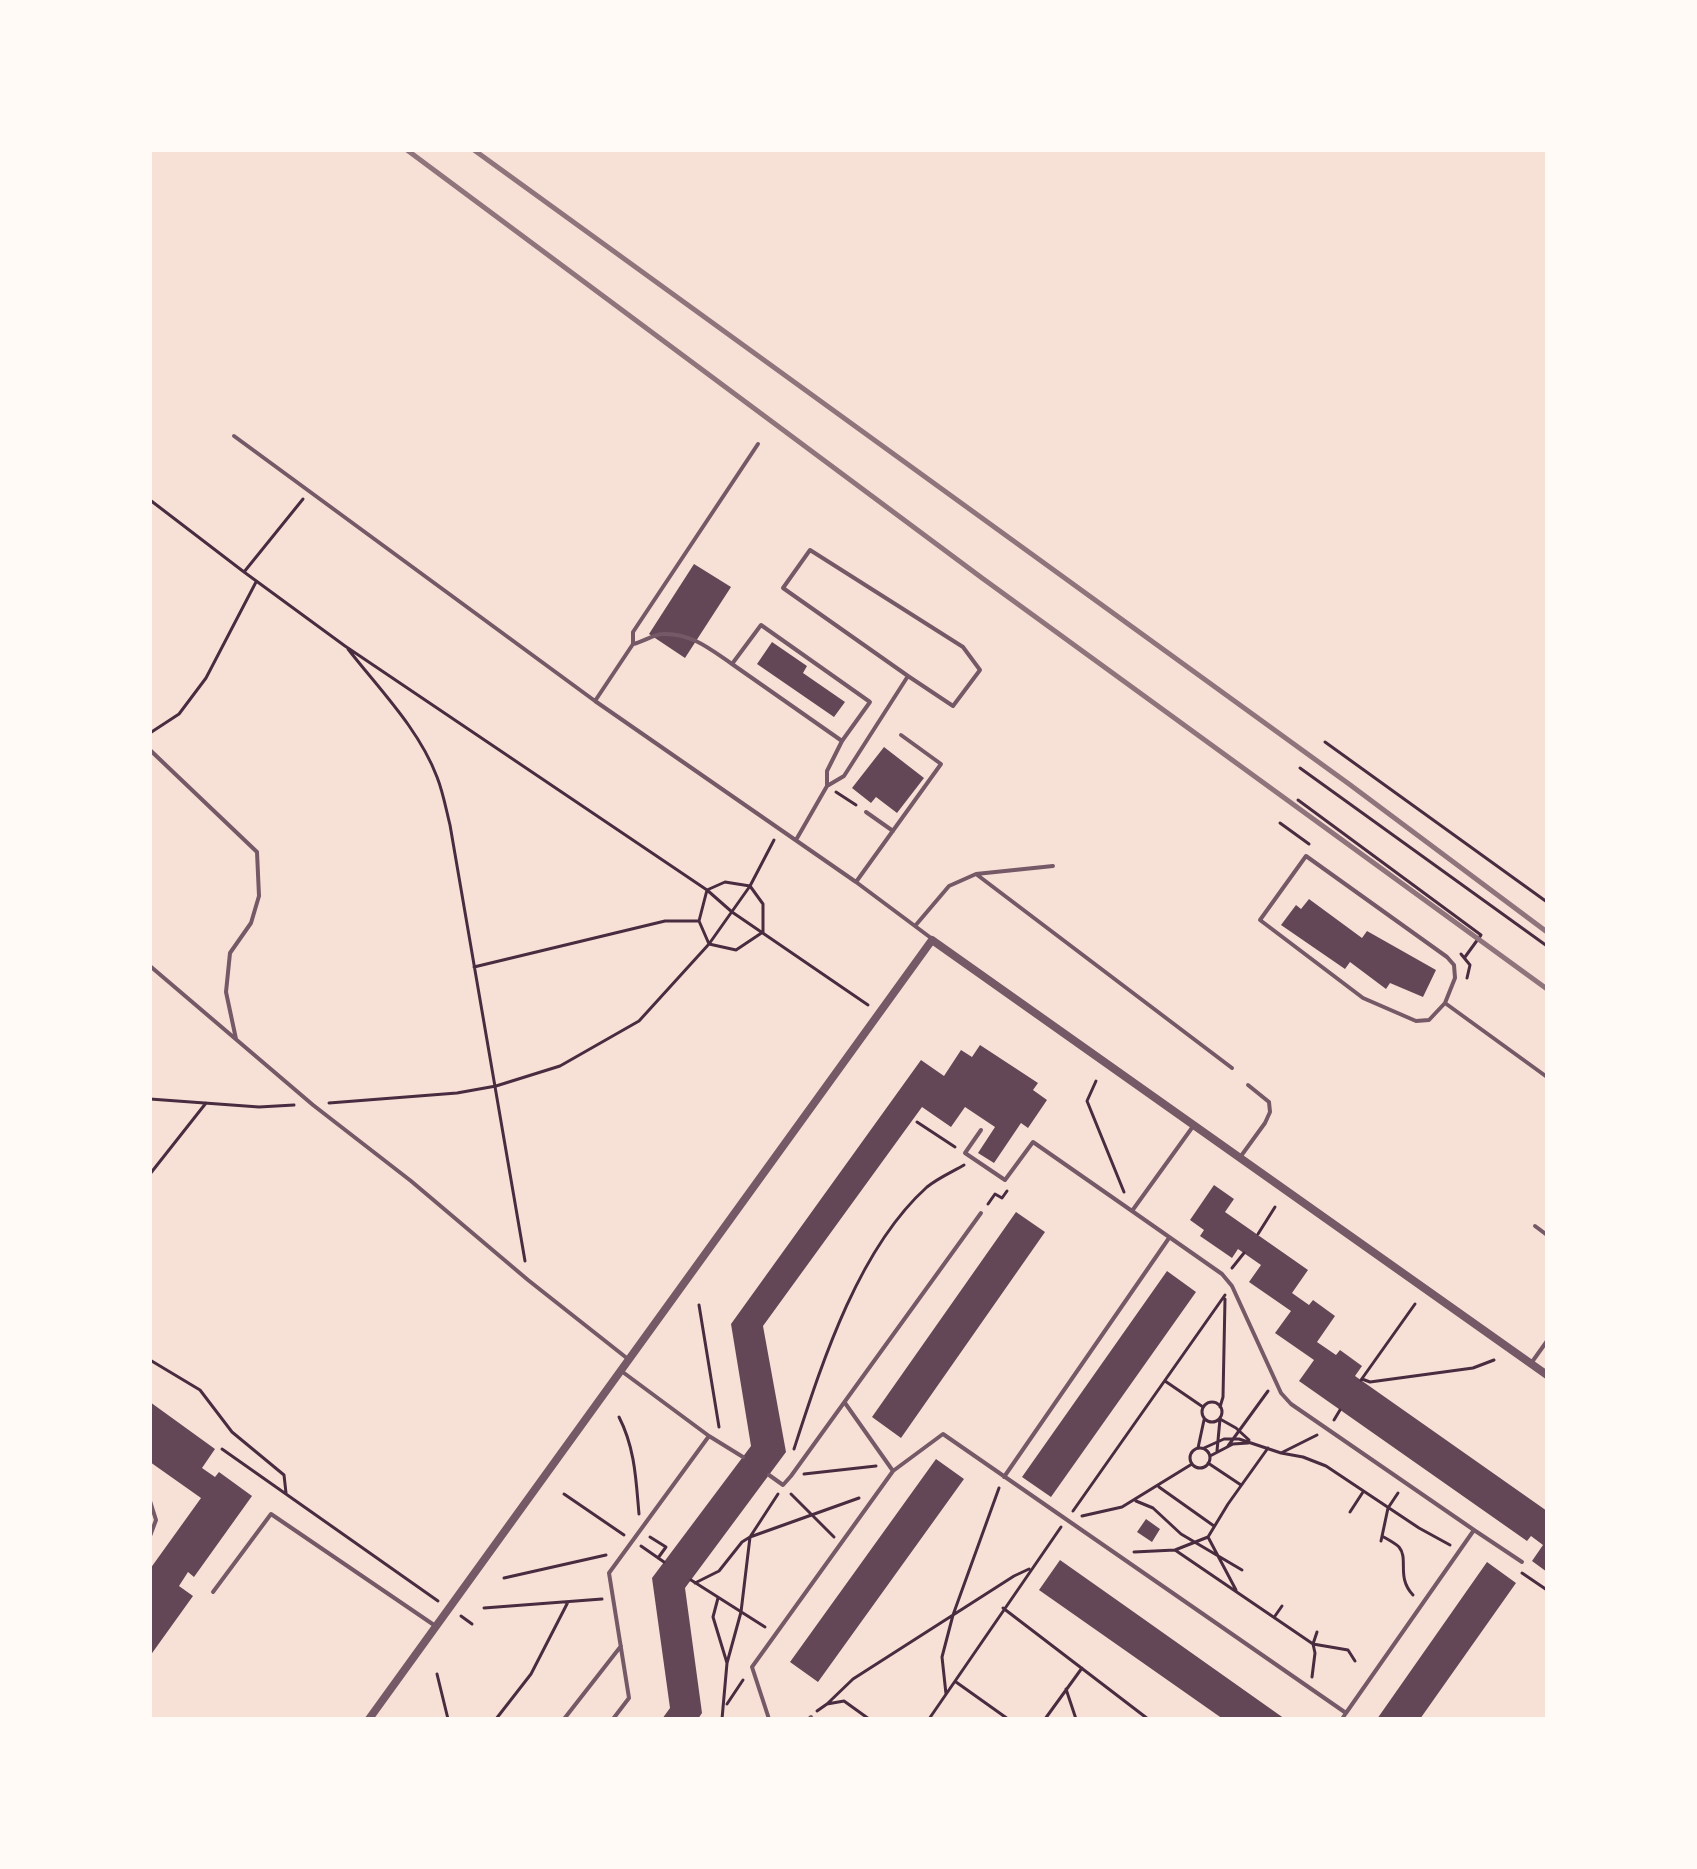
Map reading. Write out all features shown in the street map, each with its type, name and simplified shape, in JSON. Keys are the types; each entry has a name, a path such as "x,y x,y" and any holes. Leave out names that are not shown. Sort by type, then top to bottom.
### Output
{"street":[{"path":"369,1719 932,940 1547,1375"}],"lane":[{"path":"234,436 595,701 856,882 932,940"},
{"path":"595,701 633,644 633,632 758,444"},
{"path":"810,550 963,647 980,670 953,706 908,676 783,588 810,550"},
{"path":"732,664 761,625 870,702 842,741 827,771 827,786"},
{"path":"633,644 660,633 692,637 842,741"},
{"path":"796,840 827,786 844,776 908,676"},
{"path":"856,882 941,764 901,735"},
{"path":"150,750 257,852 259,896 251,923 230,953 226,992 237,1042"},
{"path":"866,812 893,831"},
{"path":"1306,856 1447,957 1454,965 1455,978 1445,1003 1423,1022 1363,998 1260,920 1306,856"},
{"path":"915,926 949,886 976,874 1053,866"},
{"path":"976,874 1232,1068"},
{"path":"150,966 313,1105 628,1359"},
{"path":"1445,1003 1547,1077"},
{"path":"1240,1158 1270,1112 1269,1102 1248,1085"},
{"path":"1132,1211 1194,1125"},
{"path":"981,1130 965,1153 1005,1180 1033,1142 1222,1274 1232,1286 1281,1393 1291,1404 1522,1562"},
{"path":"769,1475 783,1485 791,1476 981,1213"},
{"path":"1535,1226 1547,1234"},
{"path":"1004,1477 1169,1238"},
{"path":"1531,1364 1547,1341"},
{"path":"620,1370 709,1436 743,1457"},
{"path":"845,1403 893,1471"},
{"path":"769,1719 752,1667 893,1471 943,1434 1346,1713"},
{"path":"613,1719 629,1698 609,1573 709,1436"},
{"path":"150,1501 156,1520 150,1536"},
{"path":"213,1592 271,1514 436,1627"},
{"path":"1342,1719 1474,1530"},
{"path":"564,1719 621,1646"}],"path":[{"path":"244,572 309,491"},
{"path":"150,500 345,646 707,890 732,912 879,1013"},
{"path":"150,733 179,714 206,678 256,581"},
{"path":"345,646 398,712 422,747 437,777 450,825 528,1280"},
{"path":"1325,742 1547,902"},
{"path":"1300,768 1547,946"},
{"path":"827,786 866,812"},
{"path":"1298,800 1481,935 1465,957 1470,965 1465,981"},
{"path":"150,1099 259,1107 313,1105 457,1093 496,1086 560,1066 639,1021 709,944 750,886 780,829"},
{"path":"707,890 725,882 750,886 763,904 763,932"},
{"path":"707,890 699,921 709,944"},
{"path":"474,967 665,921 699,921"},
{"path":"709,944 736,950 763,932"},
{"path":"1096,1081 1087,1101 1132,1211"},
{"path":"150,1174 206,1103"},
{"path":"917,1122 965,1153"},
{"path":"791,1461 818,1376 853,1293 893,1225 929,1186 974,1159"},
{"path":"1258,1234 1275,1207"},
{"path":"1222,1274 1234,1266 1244,1253"},
{"path":"929,1719 1003,1608 1232,1286"},
{"path":"1217,1451 1223,1397 1225,1296"},
{"path":"1415,1304 1362,1380 1370,1382 1473,1368 1494,1360"},
{"path":"699,1305 720,1441"},
{"path":"150,1360 200,1390 232,1432 284,1475 286,1494"},
{"path":"1165,1381 1203,1407"},
{"path":"1228,1446 1276,1381"},
{"path":"1203,1407 1212,1402 1220,1407"},
{"path":"1192,1464 1191,1454 1198,1448 1204,1419 1203,1407"},
{"path":"619,1417 634,1457 640,1531 666,1547 658,1558"},
{"path":"1204,1419 1214,1423 1220,1419"},
{"path":"1220,1419 1251,1443"},
{"path":"1281,1453 1327,1429"},
{"path":"1198,1448 1233,1439 1303,1457 1326,1466 1388,1508 1460,1550"},
{"path":"1192,1464 1200,1467 1208,1463 1210,1456 1217,1451 1251,1443"},
{"path":"1204,1448 1210,1456"},
{"path":"1134,1552 1175,1550 1208,1537 1268,1448"},
{"path":"222,1449 472,1624"},
{"path":"1208,1463 1241,1485"},
{"path":"791,1476 888,1464"},
{"path":"1066,1520 1136,1501 1192,1464"},
{"path":"946,1694 942,1657 953,1615 1004,1477"},
{"path":"1405,1483 1388,1508 1382,1539 1399,1548 1402,1577 1409,1591 1422,1604"},
{"path":"722,1719 727,1663 741,1612 750,1537 783,1485 840,1544"},
{"path":"1159,1487 1214,1526"},
{"path":"776,1634 693,1581 719,1571 742,1542 750,1537 878,1491"},
{"path":"1350,1512 1363,1492"},
{"path":"564,1494 664,1562"},
{"path":"1136,1501 1153,1508 1195,1544 1242,1570"},
{"path":"1208,1537 1237,1592"},
{"path":"1175,1550 1313,1644 1348,1650 1355,1661"},
{"path":"504,1578 626,1551"},
{"path":"810,1718 853,1679 1014,1576 1032,1568"},
{"path":"718,1597 713,1617 727,1663"},
{"path":"484,1608 614,1599"},
{"path":"496,1719 531,1674 568,1602"},
{"path":"1274,1618 1282,1606"},
{"path":"1003,1608 1148,1719"},
{"path":"1311,1689 1313,1644 1317,1632"},
{"path":"725,1707 752,1667"},
{"path":"1045,1719 1082,1668"},
{"path":"437,1674 448,1719"},
{"path":"956,1682 1008,1719"},
{"path":"1066,1689 1076,1719"},
{"path":"827,1704 844,1701 869,1719"},
{"path":"1136,1719 1140,1713"}],"building":[{"path":"694,564 731,587 685,658 649,634"},
{"path":"772,642 807,666 803,673 845,702 834,717 757,664"},
{"path":"884,747 924,778 897,813 876,797 871,803 852,788"},
{"path":"1309,899 1362,938 1367,931 1436,970 1423,997 1390,983 1386,989 1350,962 1345,969 1281,925 1296,905 1301,909"},
{"path":"980,1045 1038,1083 1033,1090 1047,1100 1028,1128 1021,1123 994,1163 978,1153 995,1127 965,1107 951,1127 922,1107 763,1326 786,1452 685,1588 702,1713 698,1719 662,1719 670,1708 652,1578 751,1446 731,1324 921,1060 944,1076 961,1050 972,1057"},
{"path":"1214,1185 1234,1199 1225,1212 1308,1270 1292,1293 1309,1305 1313,1300 1335,1316 1317,1342 1336,1355 1340,1350 1362,1366 1355,1376 1547,1511 1547,1572 1532,1561 1543,1545 1531,1536 1527,1541 1299,1381 1314,1360 1275,1333 1291,1311 1249,1282 1261,1265 1238,1249 1232,1258 1200,1236 1204,1230 1190,1220"},
{"path":"1016,1212 1045,1232 901,1438 872,1417"},
{"path":"1167,1271 1196,1292 1051,1497 1022,1477"},
{"path":"150,1402 215,1449 202,1468 215,1477 219,1472 252,1496 194,1577 188,1572 179,1586 193,1596 150,1656 150,1569 201,1498 150,1462"},
{"path":"936,1459 964,1479 818,1682 790,1662"},
{"path":"1146,1519 1160,1529 1152,1542 1137,1532"},
{"path":"1060,1560 1285,1719 1223,1719 1039,1590"},
{"path":"1487,1562 1516,1583 1420,1719 1377,1719"}],"railway":[{"path":"407,150 982,578 1547,989"},
{"path":"474,150 1349,784 1547,932"}]}
